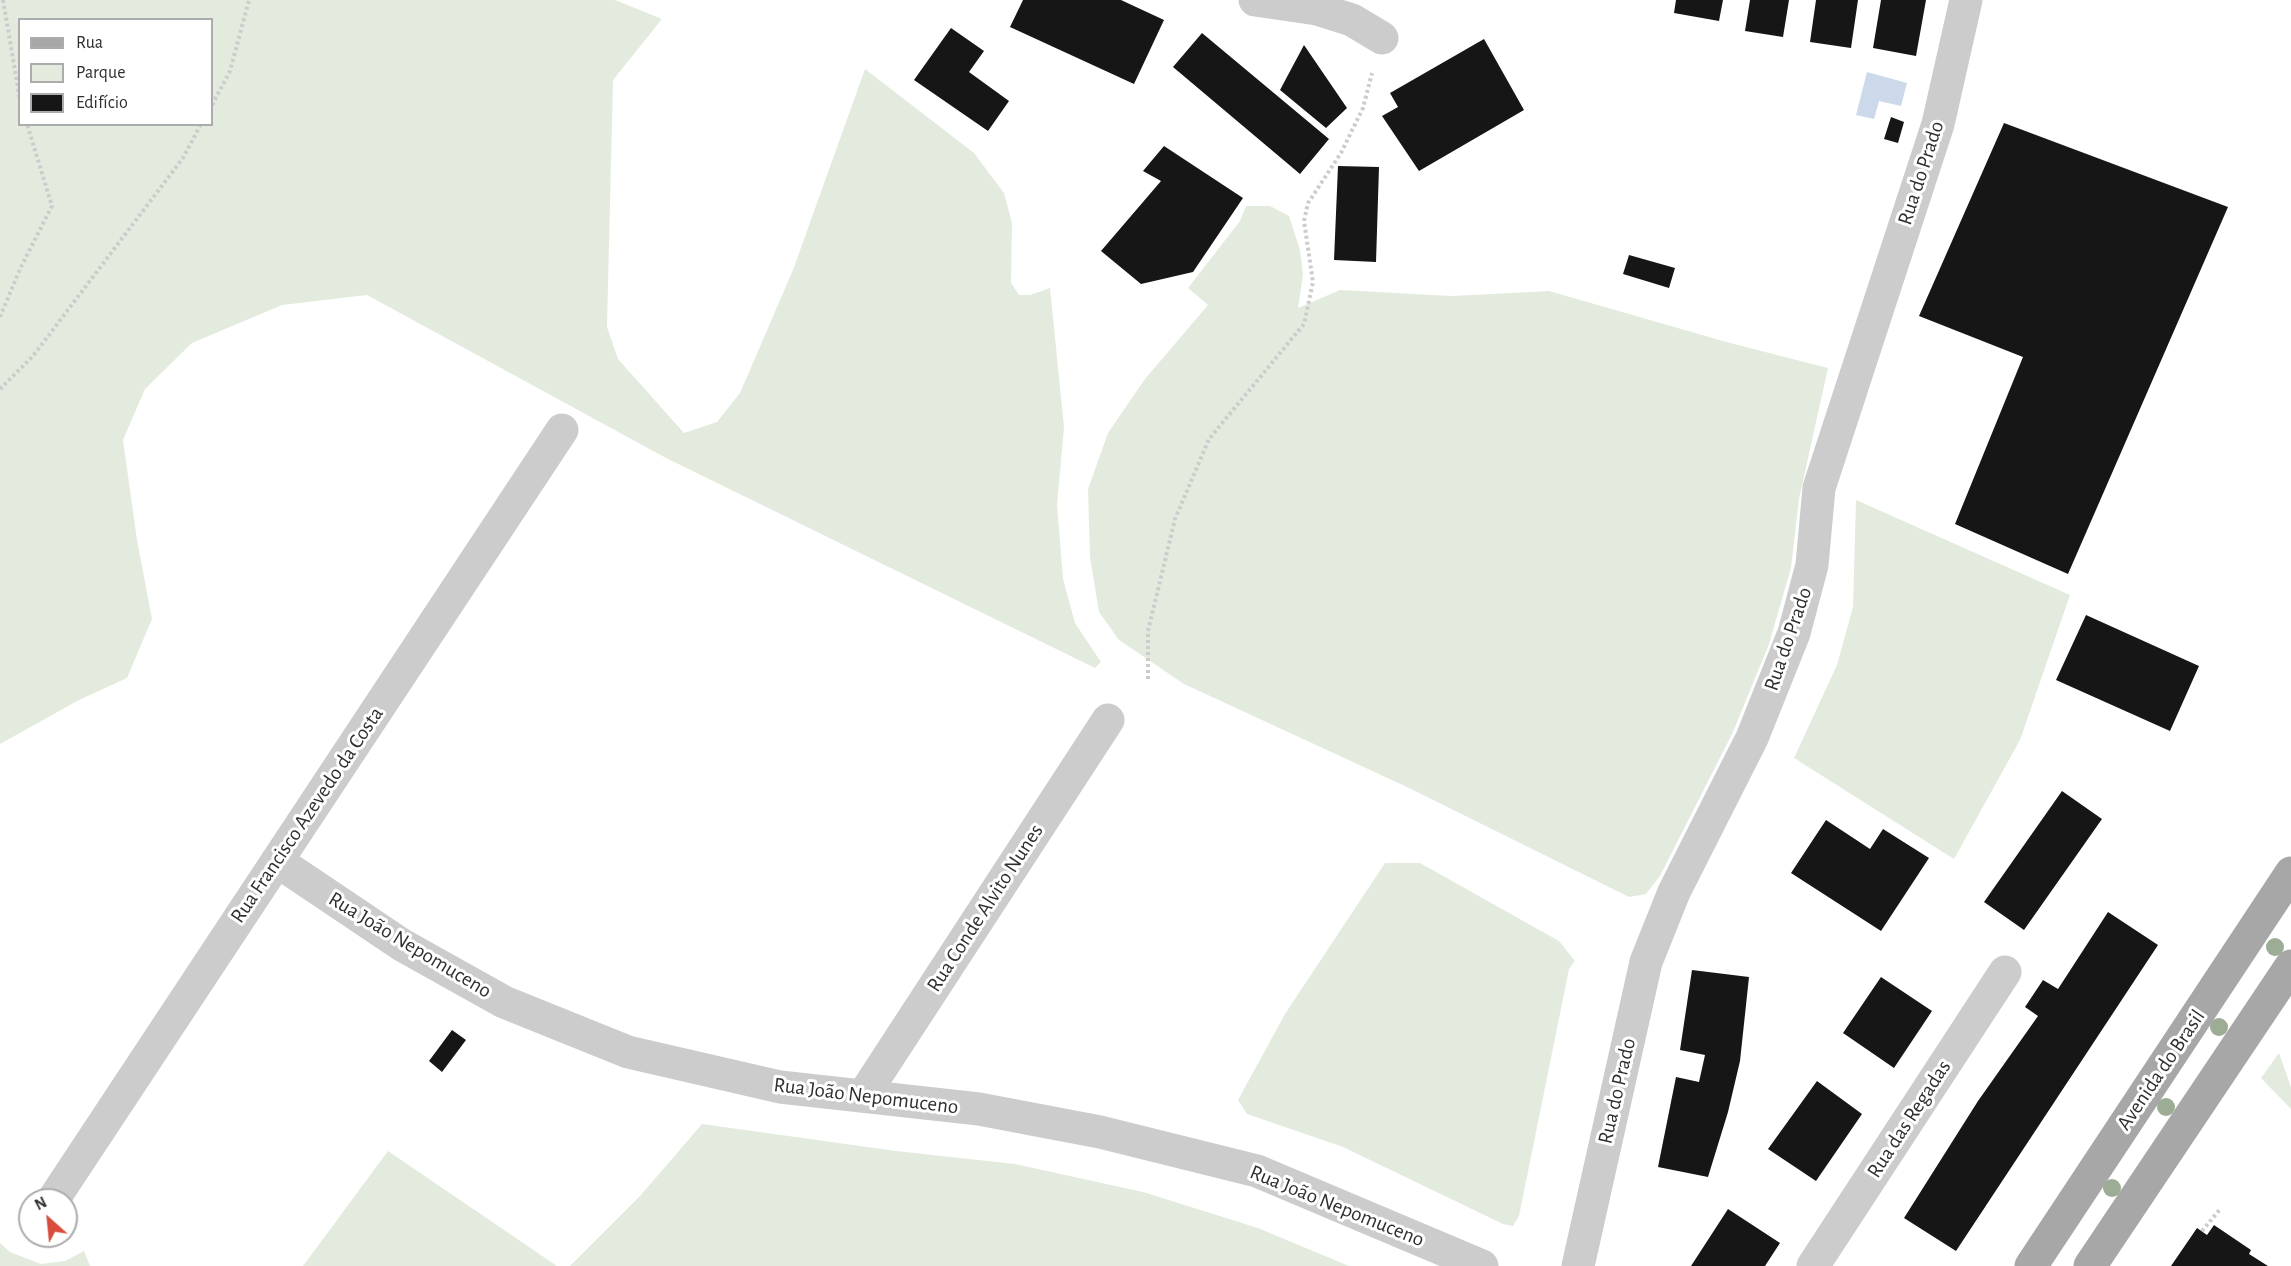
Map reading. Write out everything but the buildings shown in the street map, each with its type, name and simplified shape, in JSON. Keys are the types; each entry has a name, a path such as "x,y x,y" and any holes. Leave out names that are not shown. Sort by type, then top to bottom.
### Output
{"main road":[{"name":"Avenida do Brasil","path":"2031,1266 2291,873"},
{"path":"2090,1266 2291,966"}],"street":[{"path":"1255,0 1317,9 1352,20 1382,38"},
{"name":"Rua do Prado","path":"1578,1266 1646,962 1674,892 1752,738 1794,633 1812,565 1819,488 1938,124 1966,0"},
{"name":"Rua Francisco Azevedo da Costa","path":"61,1188 562,430"},
{"name":"Rua Conde Alvito Nunes","path":"863,1096 1108,720"},
{"name":"Rua João Nepomuceno","path":"277,861 402,945 504,1002 628,1052 740,1080 979,1109 1100,1132 1257,1172 1482,1266"},
{"name":"Rua das Regadas","path":"1813,1266 2005,972"}],"path":[{"path":"3,0 18,88"},
{"path":"213,103 230,71 249,0"},
{"path":"1148,679 1148,631 1175,519 1209,439 1304,324 1313,282 1304,221 1308,203 1341,153 1363,108 1382,38"},
{"path":"0,317 20,269 52,206 28,126"},
{"path":"0,389 40,346 183,158 200,126"},
{"path":"2202,1232 2221,1208"}],"green space":[{"path":"0,0 615,0 662,19 613,80 607,327 618,359 684,433 717,422 740,393 793,270 865,69 974,153 1004,193 1012,223 1011,283 1019,295 1030,295 1050,288 1064,427 1057,505 1063,579 1075,623 1101,662 1095,668 666,458 367,295 282,305 192,343 145,389 123,440 137,540 152,619 127,678 79,700 0,744"},
{"path":"1246,206 1270,206 1289,216 1300,250 1303,275 1298,308 1340,290 1452,296 1549,291 1730,343 1828,368 1799,499 1791,568 1769,644 1733,732 1660,876 1646,894 1629,897 1407,787 1184,684 1119,640 1099,612 1090,557 1088,489 1108,433 1145,379 1208,305 1188,288 1240,221"},
{"path":"1856,500 2070,595 2020,740 1954,859 1794,758 1837,665 1853,607"},
{"path":"1385,863 1420,863 1559,941 1575,961 1569,969 1519,1216 1513,1226 1503,1224 1343,1147 1247,1114 1238,1100 1285,1014"},
{"path":"2279,1053 2291,1087 2291,1109 2261,1078"},
{"path":"702,1124 896,1151 1015,1164 1143,1192 1258,1228 1349,1266 570,1266 640,1196"},
{"path":"388,1151 557,1266 303,1266"},
{"path":"0,1243 10,1252 41,1264 65,1261 84,1251 90,1266 0,1266"}],"water":[{"path":"1867,72 1907,83 1901,106 1879,101 1874,119 1856,115"}]}
